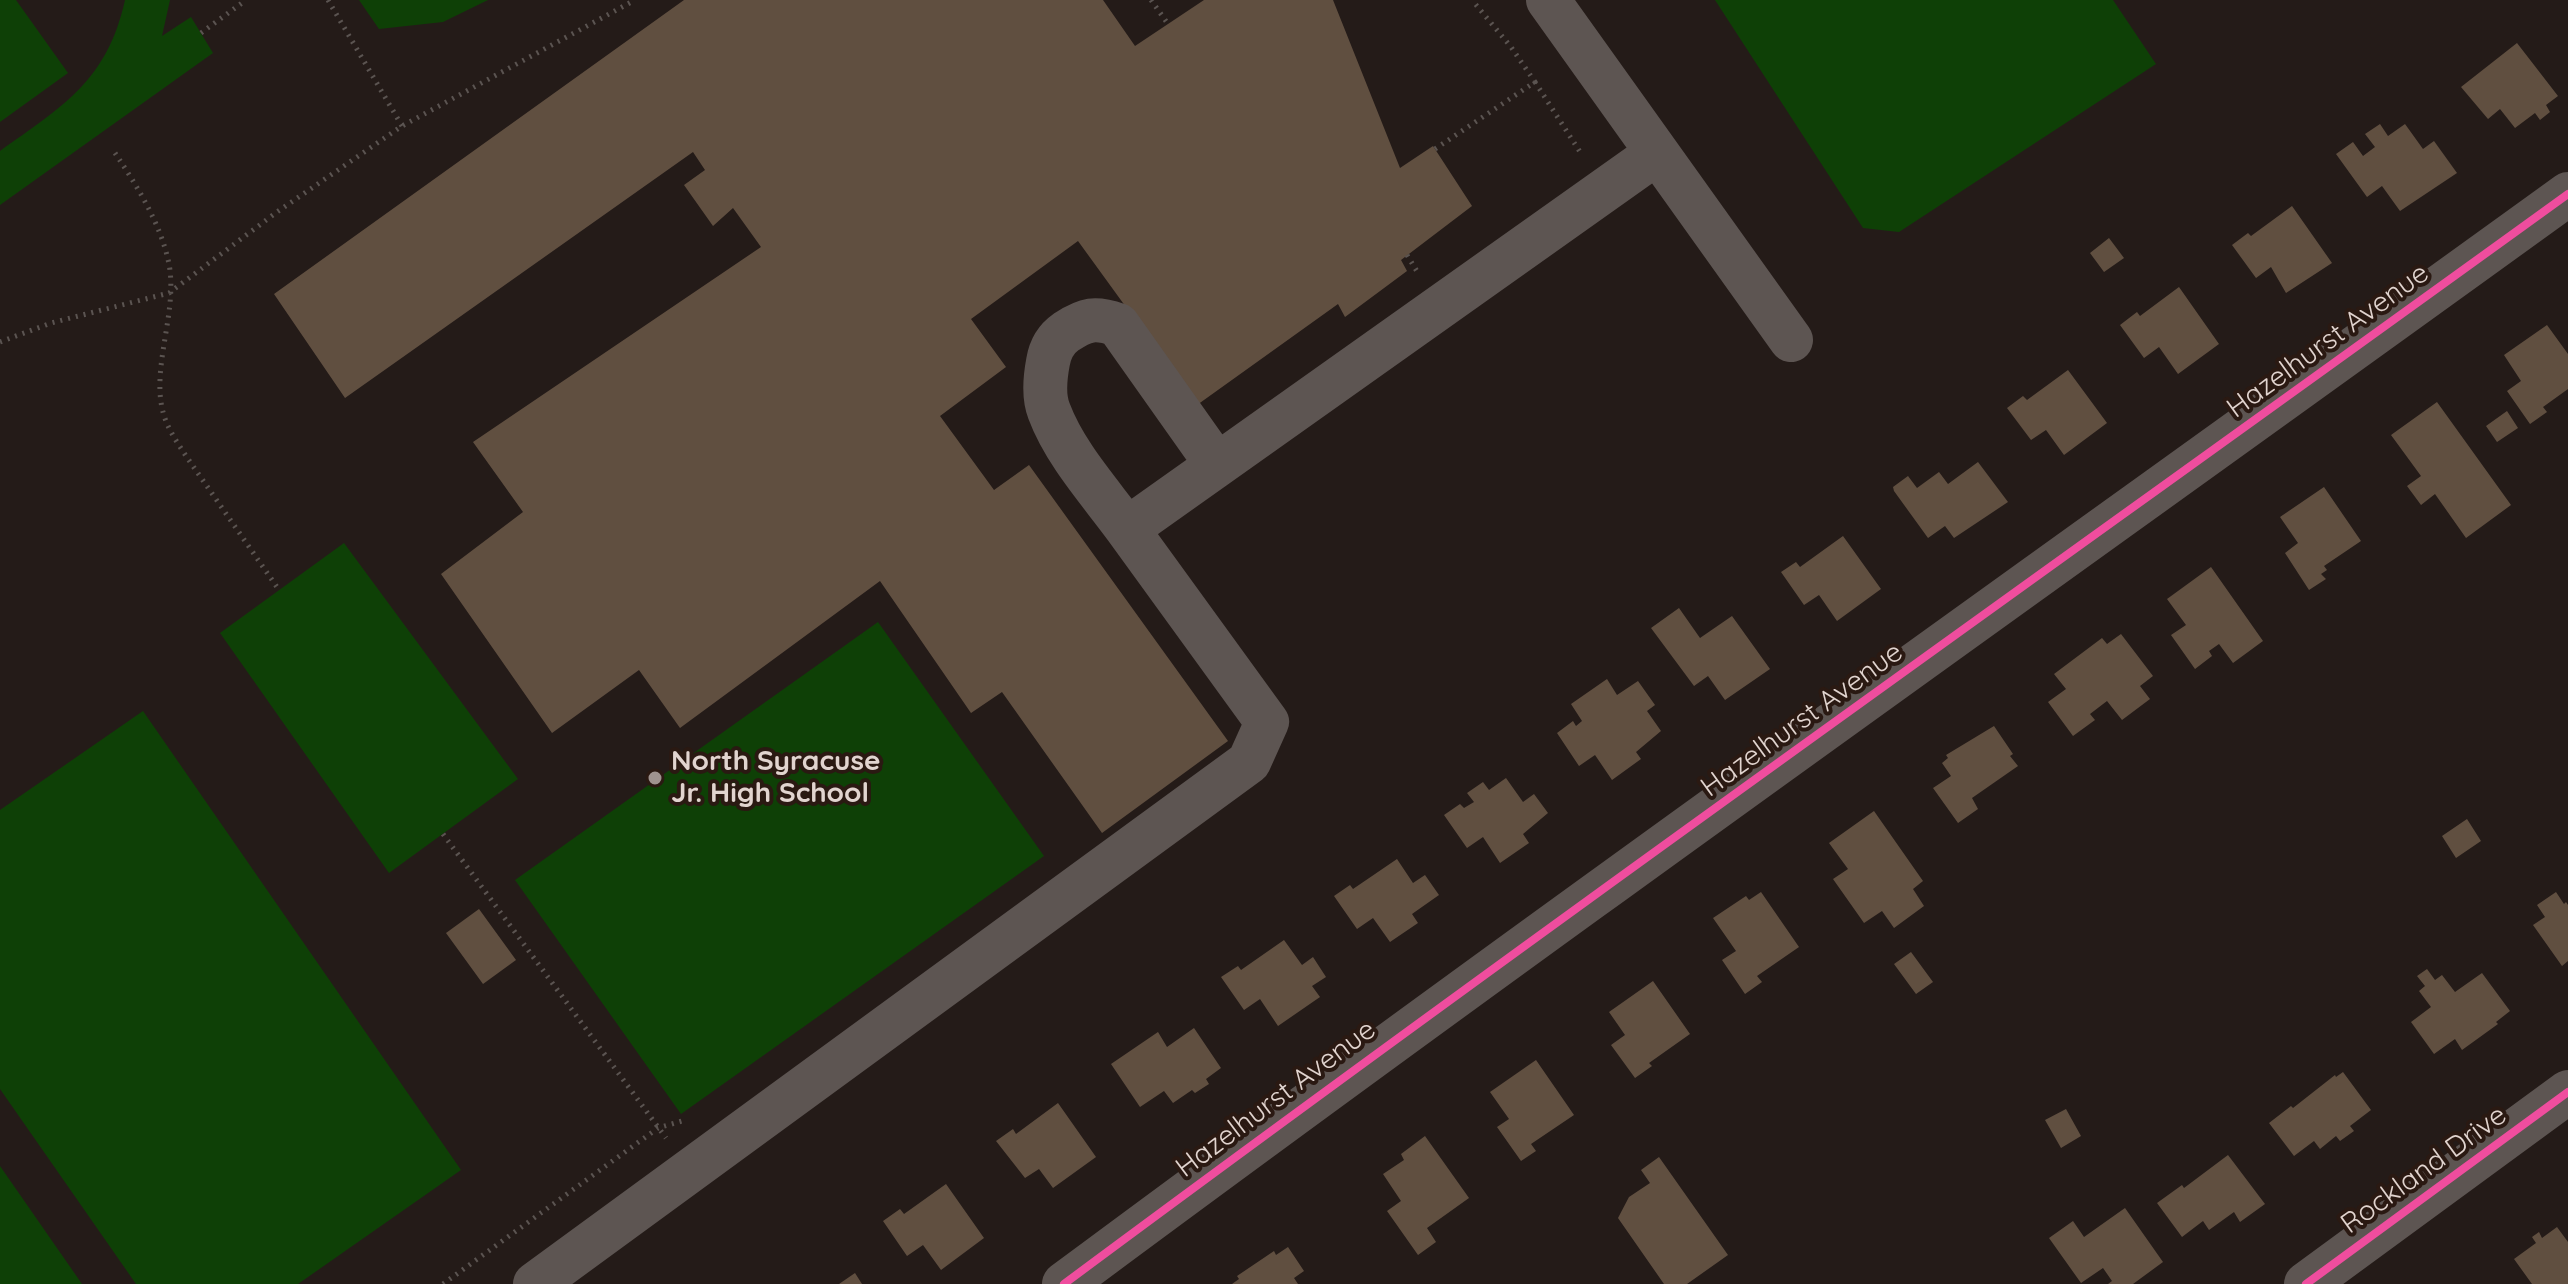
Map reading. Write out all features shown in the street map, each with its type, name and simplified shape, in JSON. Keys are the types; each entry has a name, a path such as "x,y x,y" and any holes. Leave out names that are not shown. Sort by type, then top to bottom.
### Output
{"street":[{"path":"1548,0 1791,340"},
{"path":"1127,529 1657,153"},
{"name":"Hazelhurst Avenue","path":"1064,1284 1412,1026 1867,702 2568,194"},
{"path":"535,1284 1249,762 1267,722 1081,465 1048,408 1045,381 1050,353 1060,336 1080,323 1099,318 1118,325 1217,465"},
{"name":"Rockland Drive","path":"2306,1284 2568,1092"}],"path":[{"path":"201,33 246,0"},
{"path":"328,0 402,126"},
{"path":"0,342 51,323 169,293 277,212 402,126 635,0"},
{"path":"1151,0 1168,24"},
{"path":"1472,0 1511,47 1584,158"},
{"path":"1435,149 1535,82"},
{"path":"115,153 149,209 169,265 170,323 160,386 162,411 186,456 279,590"},
{"path":"1407,255 1420,276"},
{"path":"443,834 690,1171"}],"green space":[{"path":"0,0 16,0 68,73 0,122"},
{"path":"125,0 170,0 162,36 191,17 213,53 0,205 0,151 62,105 94,72 117,28"},
{"path":"359,0 488,0 443,22 379,29"},
{"path":"1715,0 2113,0 2156,64 1899,232 1863,228"},
{"path":"344,543 518,779 389,873 220,633"},
{"path":"878,622 1044,856 681,1114 515,880"},
{"path":"143,711 461,1170 298,1284 136,1284 0,1089 0,810"},
{"path":"0,1166 82,1284 0,1284"}],"building":[{"path":"684,0 1103,0 1135,46 1204,0 1333,0 1400,168 1433,146 1472,206 1401,260 1407,271 1345,317 1338,304 1197,405 1078,241 971,319 1006,367 940,416 994,490 1029,465 1228,741 1102,833 1002,692 971,713 880,581 680,728 639,670 552,733 441,574 523,512 473,442 761,247 733,208 713,226 684,185 705,170 693,152 345,398 274,294"},
{"path":"2517,43 2558,96 2546,105 2550,112 2540,120 2535,113 2515,128 2500,109 2488,119 2461,87"},
{"path":"2380,124 2388,136 2405,124 2423,149 2434,141 2457,173 2400,211 2382,186 2367,197 2336,154 2353,142 2363,156 2375,147 2365,134"},
{"path":"2292,206 2332,263 2286,293 2271,267 2256,278 2232,245 2248,233 2251,236"},
{"path":"2109,238 2124,258 2104,272 2090,253"},
{"path":"2179,287 2219,344 2178,374 2159,347 2144,358 2120,325 2137,312 2140,316"},
{"path":"2547,325 2568,354 2568,389 2543,407 2547,412 2530,424 2507,391 2521,381 2504,355"},
{"path":"2068,370 2107,423 2064,455 2046,430 2031,440 2007,408 2023,396 2027,400"},
{"path":"2437,402 2511,505 2466,538 2435,494 2421,505 2407,486 2421,476 2391,435"},
{"path":"2507,411 2518,428 2497,442 2486,426"},
{"path":"1978,462 2008,502 1954,538 1945,526 1928,538 1893,487 1908,476 1917,488 1939,472 1948,484"},
{"path":"2324,487 2361,541 2324,566 2327,570 2321,574 2326,579 2309,590 2285,553 2298,543 2280,517"},
{"path":"1843,536 1881,589 1837,621 1819,595 1804,605 1781,572 1796,562 1800,567"},
{"path":"2211,567 2263,641 2233,663 2219,644 2209,651 2212,656 2195,669 2171,635 2186,625 2167,599"},
{"path":"1679,608 1700,638 1732,616 1770,669 1725,700 1708,676 1694,686 1651,628"},
{"path":"2121,634 2153,676 2140,686 2150,699 2122,720 2107,701 2090,714 2095,720 2073,736 2048,702 2066,689 2054,674 2102,638 2107,644"},
{"path":"1607,679 1617,695 1638,681 1655,705 1647,711 1661,731 1636,752 1641,759 1612,780 1595,755 1579,766 1557,733 1573,721 1576,726 1582,721 1571,704"},
{"path":"1994,726 2018,766 1972,798 1978,809 1958,823 1933,788 1951,776 1942,763 1948,758 1946,755"},
{"path":"1506,778 1523,802 1534,794 1548,813 1523,834 1529,843 1500,863 1483,837 1467,848 1444,815 1460,804 1464,808 1474,802 1467,793 1483,782 1489,790"},
{"path":"1874,811 1923,881 1913,889 1924,906 1894,928 1882,911 1864,923 1833,879 1848,869 1829,843"},
{"path":"2467,819 2481,841 2456,858 2442,836"},
{"path":"1397,859 1413,883 1425,875 1439,895 1412,914 1418,923 1390,942 1373,918 1357,929 1334,896 1350,885 1353,889"},
{"path":"1761,892 1799,947 1757,976 1762,982 1745,994 1722,960 1736,951 1713,918 1746,896 1749,900"},
{"path":"2556,892 2568,905 2568,961 2562,966 2533,925 2545,917 2537,905"},
{"path":"479,909 516,960 483,984 446,933"},
{"path":"1284,940 1302,965 1313,957 1326,977 1312,986 1320,997 1278,1026 1260,999 1244,1010 1221,977 1238,966 1241,970"},
{"path":"1911,952 1933,982 1916,994 1894,964"},
{"path":"2427,969 2435,980 2442,975 2455,992 2482,973 2510,1011 2496,1022 2498,1024 2462,1050 2455,1039 2434,1054 2411,1022 2431,1007 2419,991 2425,986 2417,976"},
{"path":"1653,981 1690,1034 1649,1063 1652,1066 1635,1078 1611,1045 1625,1035 1609,1012"},
{"path":"1194,1028 1221,1068 1206,1079 1209,1084 1195,1093 1192,1090 1173,1103 1164,1091 1140,1107 1111,1064 1158,1032 1167,1047"},
{"path":"1536,1060 1574,1115 1531,1144 1536,1151 1521,1161 1497,1127 1509,1119 1490,1092"},
{"path":"2343,1072 2371,1110 2350,1126 2354,1131 2340,1141 2336,1136 2320,1149 2314,1141 2294,1156 2269,1123"},
{"path":"1058,1103 1096,1157 1053,1188 1039,1169 1025,1178 996,1141 1013,1129 1016,1134"},
{"path":"2066,1109 2081,1136 2061,1148 2045,1120"},
{"path":"1425,1136 1469,1198 1427,1228 1436,1242 1418,1255 1387,1211 1401,1201 1383,1174 1404,1160 1401,1154"},
{"path":"2228,1155 2265,1204 2240,1222 2234,1212 2209,1230 2203,1221 2182,1237 2157,1203 2182,1185 2184,1188"},
{"path":"1659,1157 1728,1255 1687,1284 1664,1284 1618,1218 1629,1197 1650,1183 1641,1170"},
{"path":"946,1184 984,1238 941,1270 923,1245 907,1256 883,1221 900,1209 904,1214"},
{"path":"2125,1208 2163,1262 2133,1284 2108,1284 2112,1281 2103,1268 2081,1283 2049,1238 2073,1221 2084,1237"},
{"path":"2557,1227 2568,1242 2568,1284 2532,1284 2514,1259 2536,1243 2532,1237 2539,1232 2542,1238"},
{"path":"1288,1247 1304,1271 1294,1278 1298,1284 1232,1284 1239,1279 1237,1276 1274,1251 1276,1255"},
{"path":"855,1273 862,1284 839,1284"}],"cycle path":[{"path":"1064,1284 1626,873 2568,194"},
{"path":"2306,1284 2568,1092"}],"place":[{"name":"North Syracuse Jr. High School","path":"655,778"}]}
